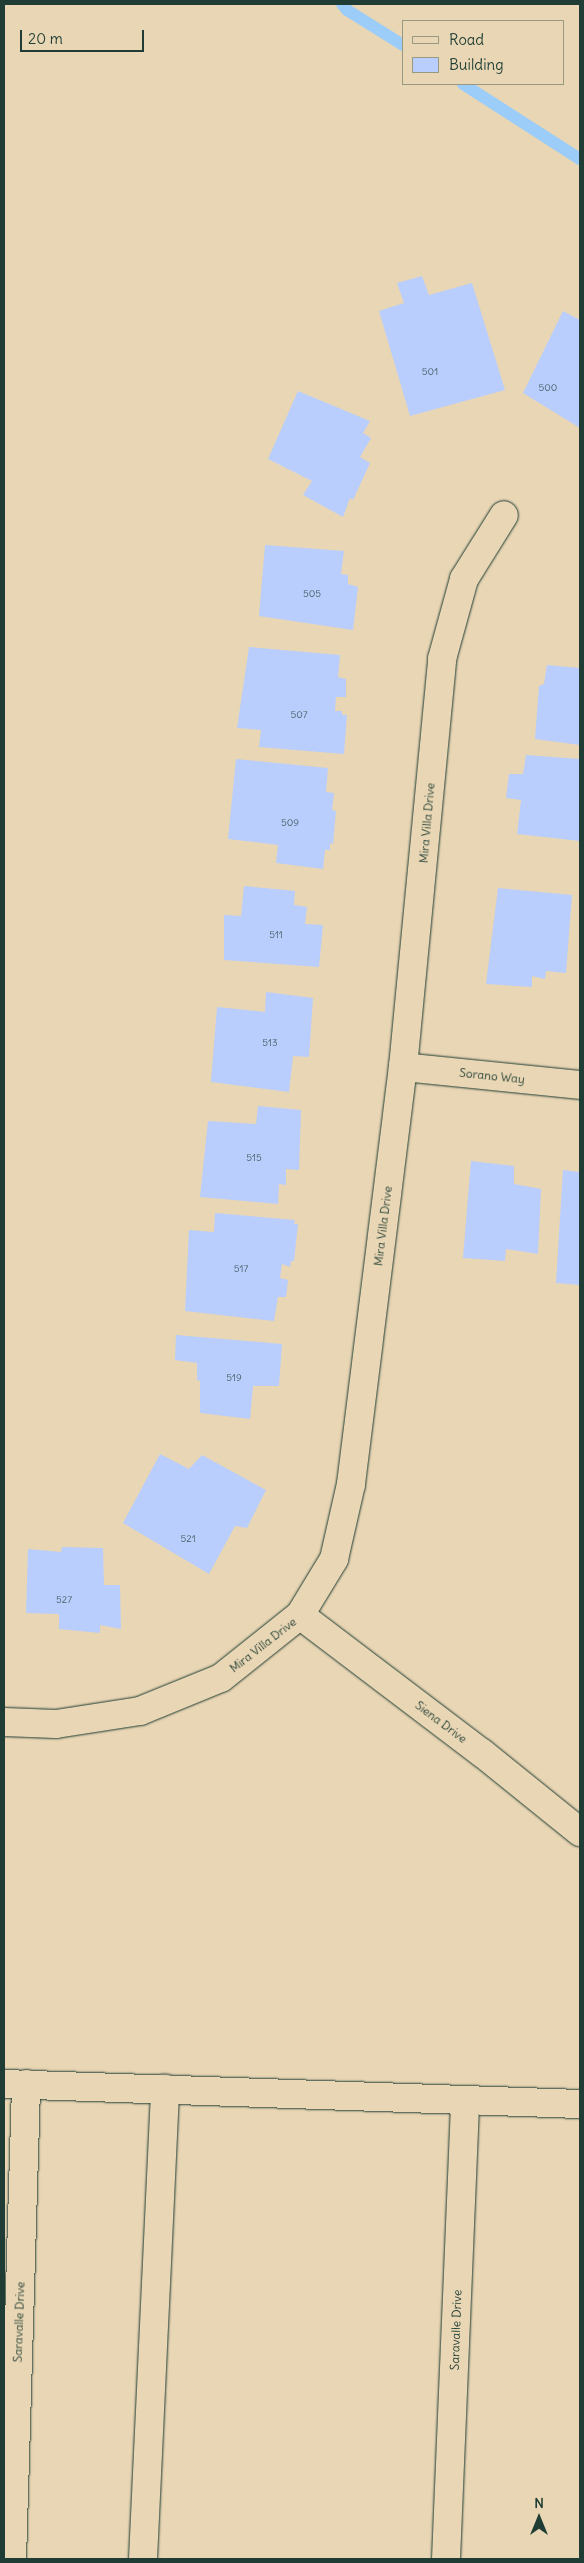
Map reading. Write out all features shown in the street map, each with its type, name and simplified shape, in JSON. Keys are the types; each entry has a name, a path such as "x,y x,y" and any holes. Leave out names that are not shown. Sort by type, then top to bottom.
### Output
{"street":[{"name":"Mira Villa Drive","path":"4,1722 56,1724 140,1711 221,1678 300,1615 334,1559 351,1484 403,1067 442,659 464,579 504,515"},
{"name":"Sorano Way","path":"403,1067 580,1085"},
{"name":"Siena Drive","path":"300,1615 482,1753 580,1832"},
{"name":"Saravalle Drive","path":"12,2559 15,2084 580,2104"},
{"path":"143,2559 165,2089"},
{"name":"Saravalle Drive","path":"446,2559 465,2100"}],"building":[{"path":"422,276 429,295 472,283 505,390 410,416 379,311 404,303 397,283"},
{"path":"563,311 580,320 580,428 523,393"},
{"path":"298,391 370,421 363,433 371,438 360,457 370,463 353,500 350,498 343,517 303,495 312,481 268,459"},
{"path":"265,545 344,551 341,574 348,575 348,584 358,587 353,630 259,616"},
{"path":"249,647 340,655 338,677 346,679 346,697 336,697 335,711 342,711 342,715 347,715 344,754 259,747 261,730 237,728"},
{"path":"547,665 580,668 580,745 535,739 539,686 544,684"},
{"path":"526,755 580,759 580,841 517,834 521,800 506,798 509,774 523,774"},
{"path":"236,759 328,768 326,792 334,793 332,810 336,811 333,844 330,843 330,850 325,850 323,869 276,863 278,845 228,839"},
{"path":"244,886 295,891 294,905 307,907 305,924 323,925 319,967 224,960 224,915 241,916"},
{"path":"498,888 572,895 566,973 546,971 545,979 532,976 532,987 486,984"},
{"path":"266,992 313,998 309,1057 293,1056 289,1092 211,1082 217,1007 265,1012"},
{"path":"258,1106 301,1110 299,1170 286,1169 286,1185 279,1184 278,1204 200,1197 208,1121 256,1124"},
{"path":"471,1161 514,1166 514,1184 541,1189 538,1254 506,1249 505,1261 463,1258"},
{"path":"563,1170 580,1172 580,1285 556,1283"},
{"path":"215,1213 295,1220 294,1224 298,1224 294,1261 291,1261 290,1267 282,1264 280,1278 288,1280 286,1297 278,1297 274,1321 185,1311 189,1230 214,1232"},
{"path":"176,1335 282,1344 279,1386 253,1386 250,1419 200,1413 200,1381 197,1380 197,1363 175,1360"},
{"path":"160,1454 189,1469 202,1455 266,1490 247,1528 235,1526 209,1574 123,1523"},
{"path":"62,1547 103,1548 104,1585 120,1585 121,1629 100,1625 100,1633 59,1629 59,1614 26,1613 28,1549 61,1552"}],"waterway":[{"path":"342,4 347,10 402,44"},
{"path":"465,85 580,159"}]}
